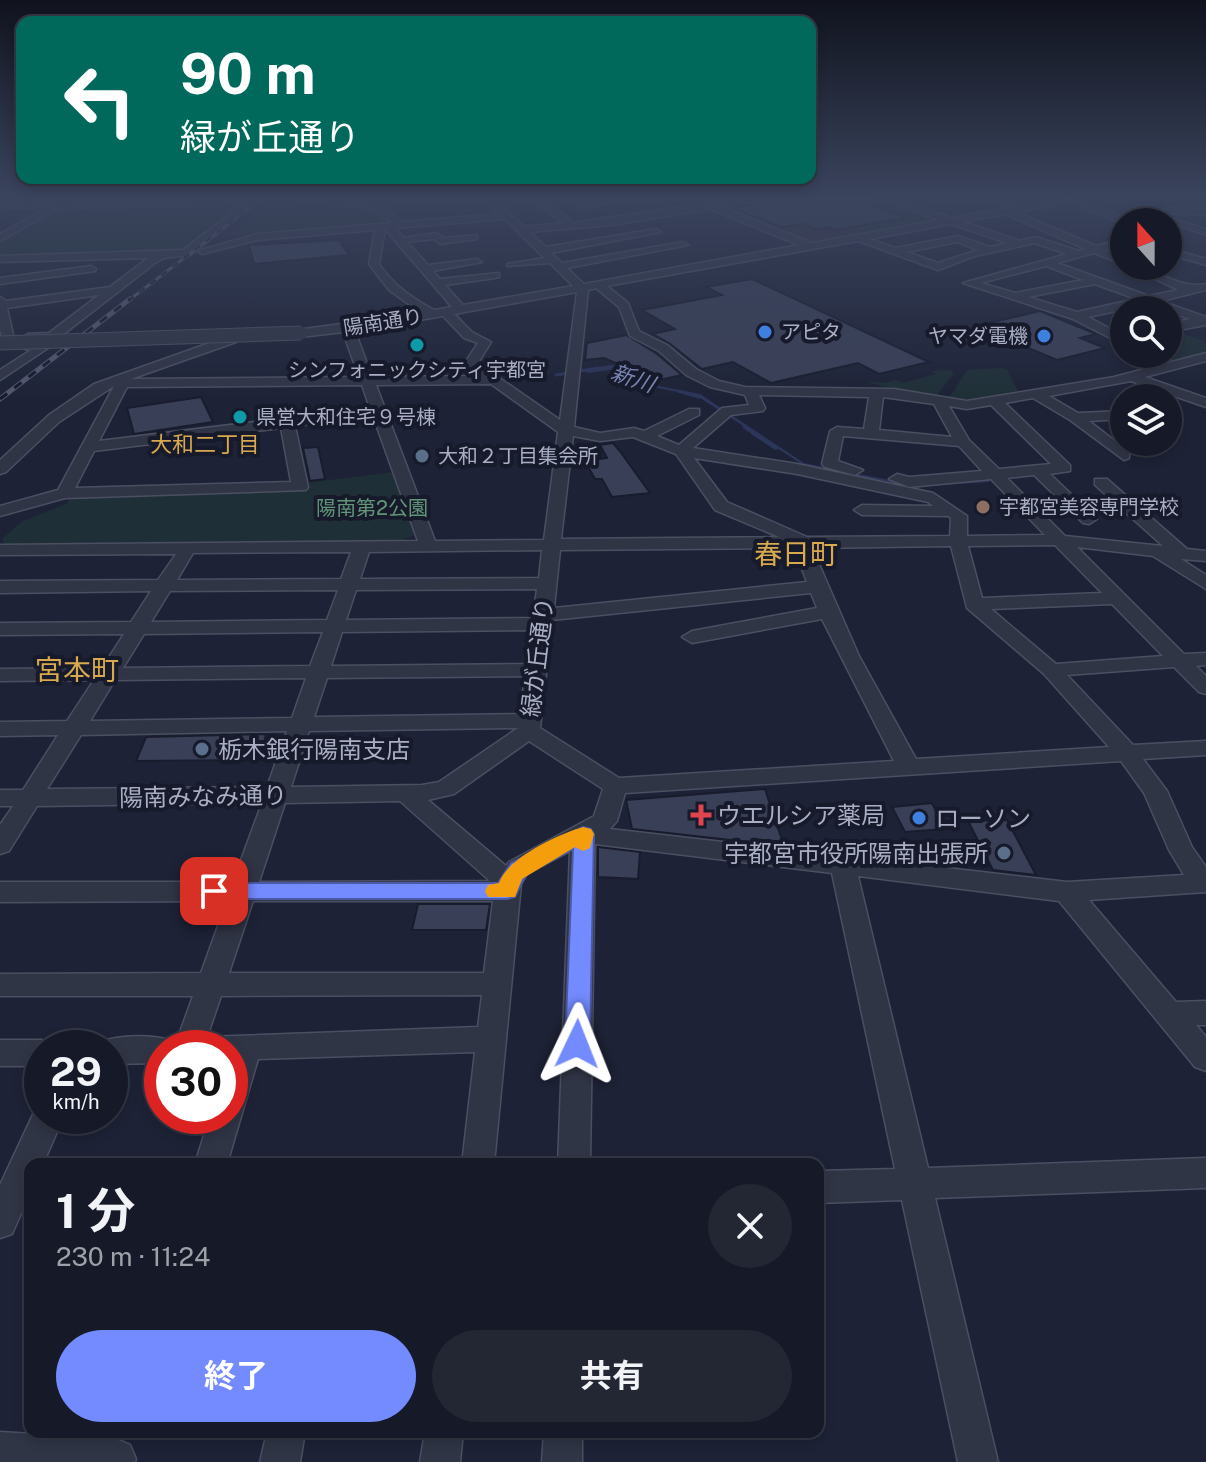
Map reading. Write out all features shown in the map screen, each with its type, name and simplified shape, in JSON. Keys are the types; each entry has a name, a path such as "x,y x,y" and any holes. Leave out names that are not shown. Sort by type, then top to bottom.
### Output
{"street":[{"path":"0,281 114,264"},
{"path":"2,342 52,337 148,264"},
{"path":"374,264 398,294 446,312 468,335 485,342 471,364 565,430 600,437 634,432 681,451 797,469 933,498 953,511 959,516 958,540 974,604 1051,670 1126,752 1155,791 1181,850 1205,883"},
{"path":"421,264 438,283 446,312"},
{"path":"425,269 460,264"},
{"path":"558,264 624,305 634,333 663,348 691,372 715,384 750,391 877,392 967,405 1132,377 1163,368"},
{"name":"陽南通り","path":"2,342 348,329 710,264"},
{"path":"1037,264 969,283 1077,316 1110,332"},
{"path":"1051,264 1138,296"},
{"path":"1,307 133,275"},
{"path":"438,283 495,275"},
{"path":"1012,297 1094,280"},
{"path":"1165,280 1206,297"},
{"name":"緑が丘通り","path":"590,286 565,430 529,726 615,786"},
{"path":"1167,296 1206,287"},
{"path":"1,307 114,290"},
{"path":"1,307 94,305"},
{"path":"1,307 2,342"},
{"path":"1077,316 1110,309"},
{"path":"1182,312 1205,320"},
{"path":"1182,325 1205,320"},
{"path":"348,329 428,545"},
{"path":"325,331 232,339 108,340 325,331"},
{"path":"0,469 44,428 97,387 232,339"},
{"path":"0,376 45,346 2,342"},
{"path":"1182,363 1206,357"},
{"path":"1132,377 1206,403"},
{"path":"119,381 492,380"},
{"path":"64,493 90,447 119,381"},
{"path":"681,451 727,411 758,408 750,391"},
{"path":"871,434 877,392"},
{"path":"1034,393 1075,417 1110,444"},
{"path":"939,401 963,442 1206,688"},
{"path":"963,442 837,431 830,464 909,482 1064,468 995,401"},
{"path":"90,447 378,411"},
{"path":"645,436 694,412"},
{"path":"1075,417 1110,416"},
{"path":"0,511 64,493 300,487 287,422"},
{"path":"681,451 721,506 800,540 816,587 857,674 908,766"},
{"path":"1038,471 1181,553"},
{"path":"1094,505 1101,482"},
{"path":"862,510 953,511"},
{"path":"4,555 188,548 1057,540 1206,556"},
{"path":"195,1030 362,546"},
{"path":"0,845 188,548"},
{"path":"1156,550 1206,583"},
{"path":"0,587 546,583"},
{"path":"0,629 336,626 542,619 816,587"},
{"path":"974,604 1117,598"},
{"path":"692,637 828,612"},
{"path":"1051,670 1206,659"},
{"path":"0,675 535,670"},
{"path":"0,729 529,726"},
{"name":"陽南みなみ通り","path":"0,798 407,794 446,788 529,726"},
{"path":"479,1158 508,887 518,868 583,834 609,815 615,786 1206,748"},
{"path":"407,794 508,887"},
{"path":"583,834 1067,892 1205,883"},
{"path":"574,1158 583,834"},
{"path":"843,865 978,1462"},
{"path":"0,892 508,887"},
{"path":"1067,892 1206,1058"},
{"path":"0,985 499,984"},
{"path":"1169,1014 1206,1013"},
{"path":"248,1047 493,1039"},
{"path":"0,1053 24,1053"},
{"path":"29,1158 40,1134"},
{"path":"213,1158 220,1134"},
{"path":"0,1222 24,1169"},
{"path":"824,1187 1206,1173"},
{"path":"280,1462 285,1438"},
{"path":"440,1462 443,1438"},
{"path":"562,1462 563,1438"},
{"path":"0,1452 116,1459"}],"green space":[{"path":"1182,333 1206,342 1206,354 1182,360"},
{"path":"950,370 954,373 937,395 866,381 885,383 896,380 902,383 936,374 931,371"},
{"path":"967,370 1007,370 1019,393 979,403 949,398"},
{"name":"陽南第2公園","path":"395,472 418,534 395,542 6,546 2,539 21,522 68,503 69,496 304,483"}],"water":[{"path":"610,365 625,366 649,384 700,394 804,463 909,484 987,479 990,482 912,487 803,465 697,396 648,386 615,369 588,373 585,370"}],"building":[{"name":"アピタ","path":"752,279 929,362 879,374 858,363 771,383 733,362 702,369 652,334 675,329 642,310 722,295 706,287"},
{"name":"ヤマダ電機","path":"1040,311 1096,334 1080,338 1105,348 1057,360 976,326"},
{"path":"626,335 657,354 682,375 646,383 623,366 604,358 585,360 587,343"},
{"path":"201,397 213,422 134,434 127,408"},
{"path":"613,443 650,493 612,497 602,479 595,479 585,461 607,458 600,445"},
{"path":"318,447 325,479 310,481 303,448"},
{"name":"栃木銀行陽南支店","path":"266,734 260,760 136,761 146,737"},
{"name":"ウエルシア薬局","path":"765,789 784,846 632,829 626,800"},
{"name":"ローソン","path":"932,803 945,829 905,832 892,807"},
{"name":"宇都宮市役所陽南出張所","path":"1007,820 1036,875 993,870 968,821"},
{"path":"598,847 640,852 638,879 598,877"},
{"path":"418,904 490,904 486,930 412,930"}],"waterway":[{"name":"新川","path":"445,299 463,324"},
{"name":"新川","path":"556,375 598,368"},
{"name":"新川","path":"678,391 699,397"},
{"name":"新川","path":"744,427 753,433"},
{"name":"新川","path":"753,433 776,448"}],"railway":[{"path":"128,301 176,264"},
{"path":"0,399 130,299"}],"slow traffic":[{"path":"495,891 507,891 512,875 528,862 583,834 583,843"}],"place":[{"name":"アピタ","path":"765,332"},
{"name":"ヤマダ電機","path":"1044,336"},
{"name":"シンフォニックシティ宇都宮","path":"417,345"},
{"name":"県営大和住宅９号棟","path":"240,417"},
{"name":"大和２丁目集会所","path":"422,456"},
{"name":"宇都宮美容専門学校","path":"983,507"},
{"name":"栃木銀行陽南支店","path":"202,749"},
{"name":"ウエルシア薬局","path":"701,815"},
{"name":"ローソン","path":"919,818"},
{"name":"宇都宮市役所陽南出張所","path":"1004,853"}],"district":[{"name":"大和二丁目","path":"205,444"},
{"name":"春日町","path":"796,553"},
{"name":"宮本町","path":"77,669"}],"route":[{"path":"214,891 507,891 508,883 518,868 583,834 577,1044"}]}
